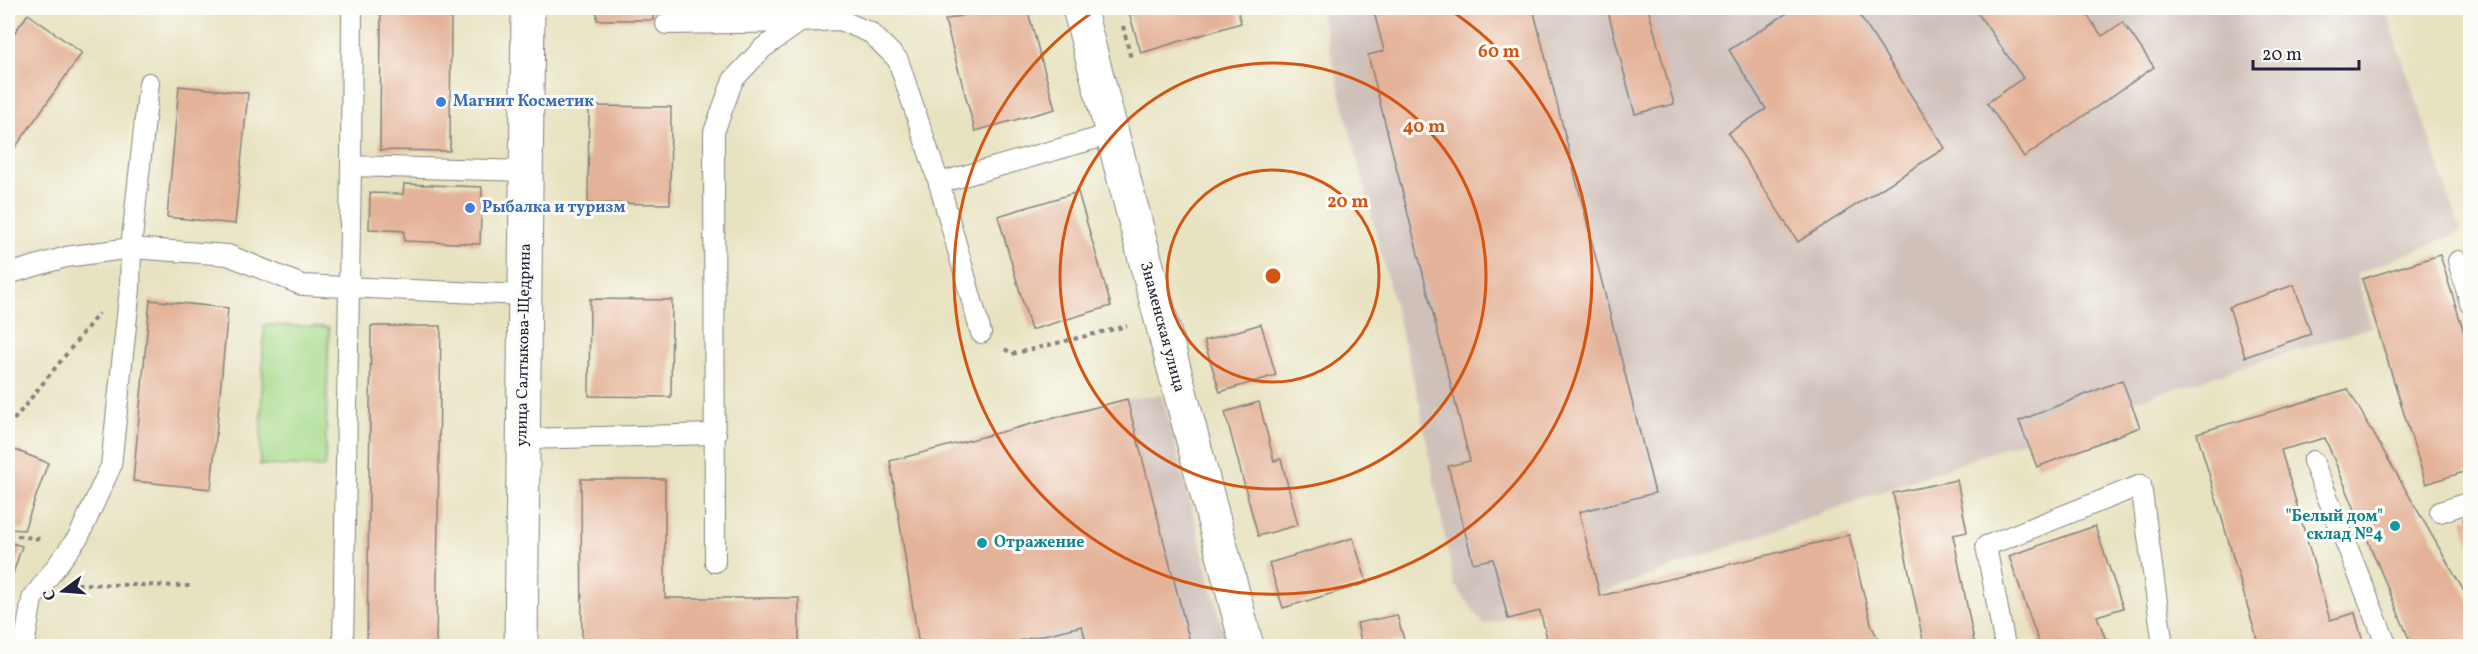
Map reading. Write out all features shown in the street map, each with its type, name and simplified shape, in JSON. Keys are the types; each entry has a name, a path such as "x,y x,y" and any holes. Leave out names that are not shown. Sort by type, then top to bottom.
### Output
{"street":[{"name":"улица Салтыкова-Щедрина","path":"521,646 528,8"},
{"name":"Знаменская улица","path":"1080,8 1247,646"}],"lane":[{"path":"343,646 350,287 352,8"},
{"path":"666,24 840,20 871,33 898,60 939,183 981,333"},
{"path":"715,562 714,132 733,80 763,48 800,22"},
{"path":"24,646 32,599 79,536 111,466 149,83"},
{"path":"939,183 1112,134"},
{"path":"351,166 526,171"},
{"path":"8,274 66,257 131,248 228,255 302,285 524,295"},
{"path":"2458,261 2470,303"},
{"path":"523,439 716,435"},
{"path":"2313,461 2387,646"},
{"path":"2005,646 1986,546 2141,486 2163,646"},
{"path":"2440,512 2470,502"}],"path":[{"path":"8,427 69,348 110,300 130,288"},
{"path":"981,333 1012,354 1160,318"},
{"path":"44,583 190,586"}],"shaded area":[{"path":"1319,8 2385,8 2461,232 2356,274 2372,327 2116,407 1604,592 1484,625 1454,584 1419,402"},
{"path":"1162,395 1227,646 919,646 890,461 1127,399"}],"green space":[{"path":"264,325 329,327 325,467 260,465"}],"building":[{"path":"381,8 451,8 450,151 380,150"},
{"path":"597,8 653,8 653,20 597,20"},
{"path":"990,8 1027,8 1055,109 975,131 945,20"},
{"path":"1147,8 1237,8 1241,23 1141,53 1129,13"},
{"path":"1373,8 1533,8 1655,493 1579,512 1600,596 1849,535 1872,627 1882,646 1549,646 1540,611 1508,619 1493,559 1473,563 1448,466 1470,461 1368,55 1384,51"},
{"path":"1607,8 1648,8 1674,104 1635,114"},
{"path":"1795,8 1855,8 1945,148 1798,242 1728,133 1766,109 1729,50"},
{"path":"1974,8 2082,8 2102,36 2123,22 2154,67 2024,157 1987,103 2023,78"},
{"path":"28,14 82,53 8,158 8,33 12,36"},
{"path":"179,86 248,93 235,224 167,217"},
{"path":"589,106 671,107 670,204 588,203"},
{"path":"404,184 482,187 480,244 404,241 404,231 369,229 370,193 403,194"},
{"path":"1078,192 1111,306 1031,330 998,216"},
{"path":"2440,255 2470,352 2470,470 2426,484 2362,279"},
{"path":"2294,285 2311,334 2245,357 2229,307"},
{"path":"590,299 672,300 671,397 589,396"},
{"path":"150,300 228,308 211,489 133,481"},
{"path":"1261,324 1276,375 1220,392 1204,341"},
{"path":"371,326 441,326 436,646 367,646"},
{"path":"2122,380 2140,427 2037,467 2019,421"},
{"path":"2348,389 2470,602 2470,646 2412,646 2325,438 2281,450 2330,620 2355,613 2364,646 2259,646 2197,433"},
{"path":"1127,399 1191,646 1087,646 1082,626 997,646 919,646 890,461"},
{"path":"1259,402 1274,461 1281,459 1298,525 1258,536 1225,412"},
{"path":"8,447 48,463 24,530 8,529"},
{"path":"581,479 665,479 665,598 799,598 799,646 582,646"},
{"path":"1957,480 1967,532 1953,535 1975,646 1924,646 1893,493"},
{"path":"2470,517 2470,545 2463,519"},
{"path":"2095,526 2123,608 2097,616 2108,646 2040,646 2009,556"},
{"path":"1353,538 1367,583 1283,608 1269,563"},
{"path":"8,542 22,546 8,589"},
{"path":"1397,615 1404,640 1362,646 1357,623"}],"place":[{"name":"Магнит Косметик","path":"441,102"},
{"name":"Рыбалка и туризм","path":"470,208"},
{"name":"\"Белый дом\" склад №4","path":"2395,526"},
{"name":"Отражение","path":"982,543"}]}
